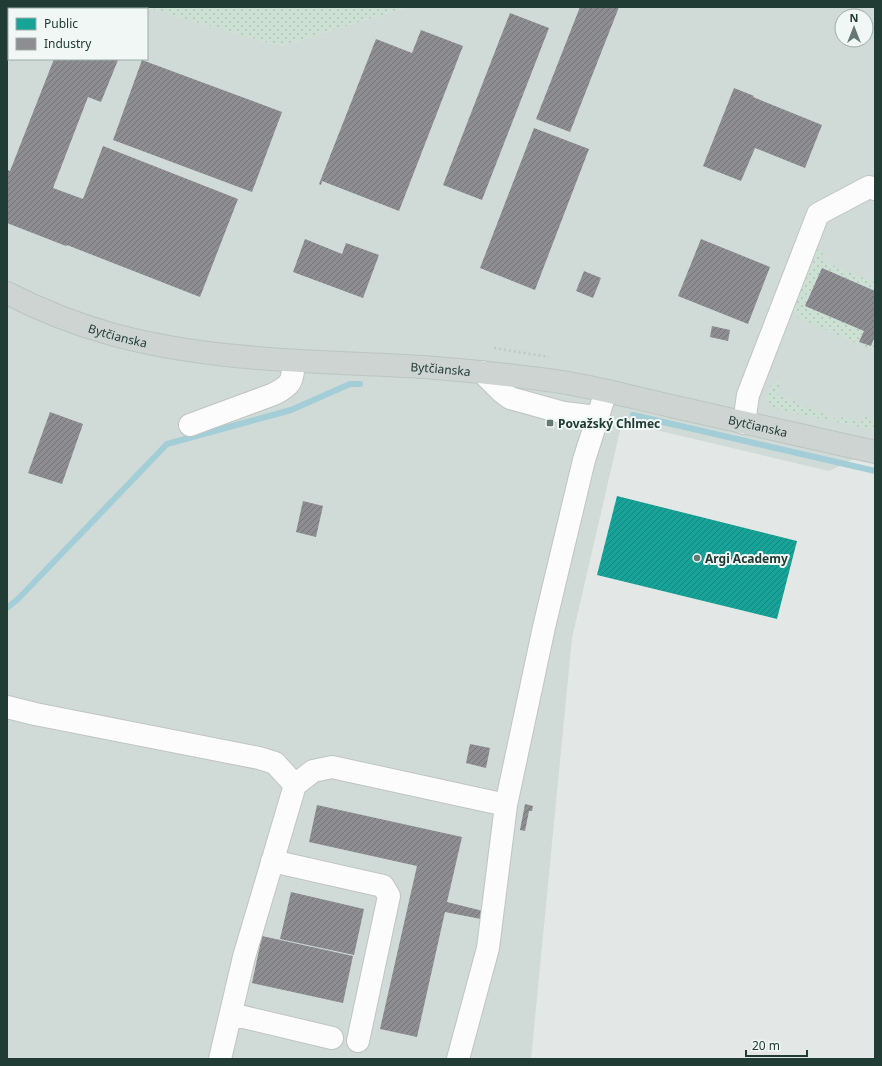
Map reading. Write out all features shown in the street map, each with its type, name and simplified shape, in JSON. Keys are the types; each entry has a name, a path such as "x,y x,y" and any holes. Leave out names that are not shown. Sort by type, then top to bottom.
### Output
{"main road":[{"name":"Bytčianska","path":"7,293 48,312 88,327 136,340 176,348 232,356 482,372 544,379 606,391 875,452"}],"lane":[{"path":"744,423 748,395 818,214 869,187 875,189"},
{"path":"190,425 274,394 287,386 292,378 294,361"},
{"path":"482,372 510,398 564,413 597,418"},
{"path":"458,1059 488,948 506,805 547,613 584,460 606,391"},
{"path":"7,707 35,714 259,758 275,763 295,785"},
{"path":"220,1059 244,957 295,785 313,771 332,767 506,805"},
{"path":"272,861 383,886 389,896 358,1041"},
{"path":"231,1014 332,1038"}],"path":[{"path":"494,348 555,358"}],"shaded area":[{"path":"7,7 147,8 8,8 8,60 148,60 148,8 280,46 408,7 875,7 875,461 860,456 829,471 622,422 572,638 531,1059 7,1059"}],"green space":[{"path":"144,7 408,7 280,46"},
{"path":"821,249 823,253 820,260 873,282 875,277 875,291 822,268 805,306 864,331 859,342 870,346 875,336 875,351 797,317 794,310 795,302 815,252"},
{"path":"776,381 780,384 777,394 840,421 843,416 861,423 865,417 875,421 875,430 775,409 767,398 770,386"}],"building: Public":[{"name":"Argi Academy","path":"617,496 797,541 777,619 597,575"}],"building: Industry":[{"path":"580,7 619,7 570,132 536,119"},
{"path":"510,13 549,28 482,200 443,185"},
{"path":"421,30 463,46 399,211 322,181 321,185 319,184 376,39 412,53"},
{"path":"54,60 118,60 101,102 88,97 53,188 83,199 103,146 238,199 200,297 7,223 7,170 10,171"},
{"path":"142,60 282,112 252,192 113,140"},
{"path":"734,88 822,125 805,168 755,148 741,181 703,166"},
{"path":"534,128 589,149 535,290 480,268"},
{"path":"305,239 342,254 346,243 379,255 363,298 293,272"},
{"path":"701,239 770,267 748,324 678,296"},
{"path":"822,268 875,291 875,336 871,346 859,342 864,331 805,306"},
{"path":"584,271 601,278 593,298 576,291"},
{"path":"712,326 730,330 728,341 710,337"},
{"path":"50,412 83,424 62,484 28,473"},
{"path":"303,501 323,506 316,537 296,532"},
{"path":"470,744 490,748 486,768 466,763"},
{"path":"525,804 533,806 532,811 529,811 525,831 520,830"},
{"path":"317,805 462,837 447,902 483,911 481,919 445,912 417,1037 380,1029 417,866 309,842"},
{"path":"291,892 364,909 354,955 280,939"},
{"path":"262,936 353,956 343,1003 252,983"}],"waterway":[{"path":"7,608 19,598 167,444 291,410 350,384 360,384"},
{"path":"633,415 875,471"}],"place":[{"name":"Považský Chlmec","path":"550,423"},
{"name":"Argi Academy","path":"697,558"}]}
